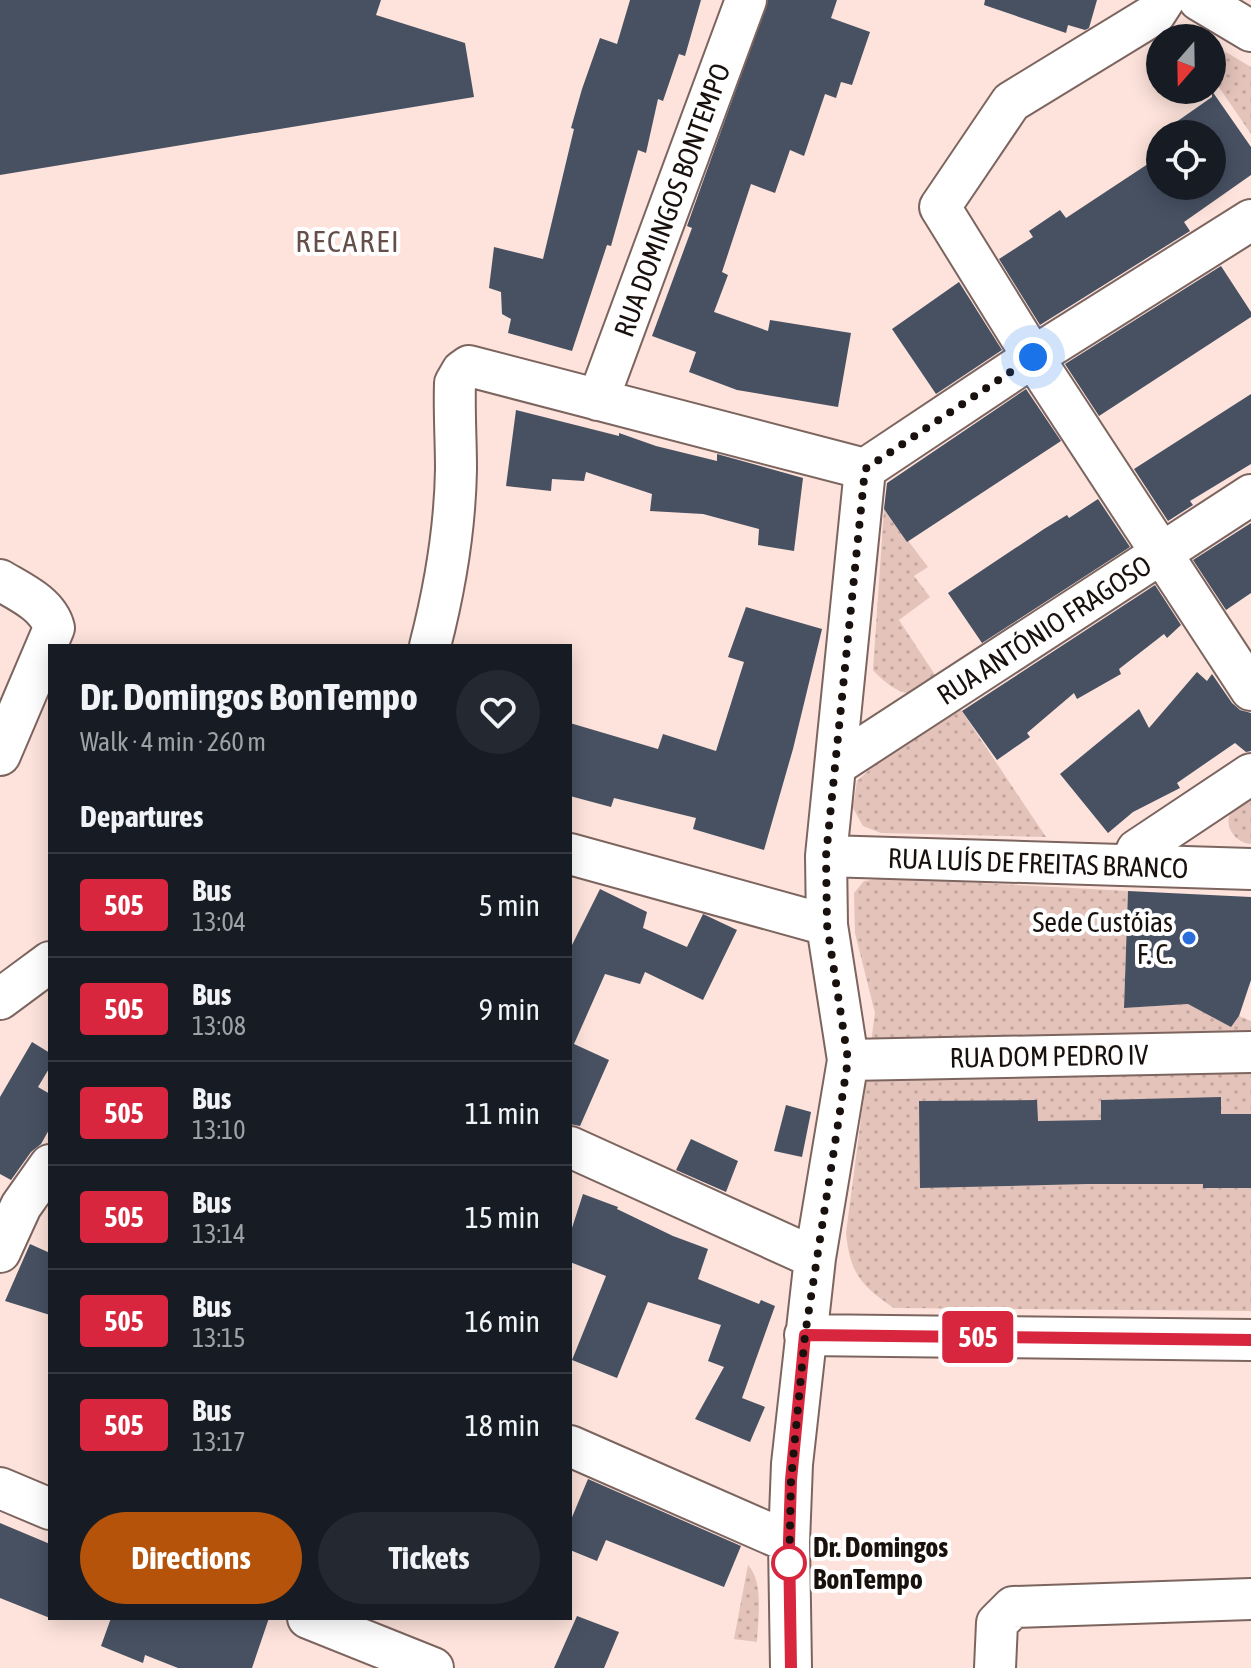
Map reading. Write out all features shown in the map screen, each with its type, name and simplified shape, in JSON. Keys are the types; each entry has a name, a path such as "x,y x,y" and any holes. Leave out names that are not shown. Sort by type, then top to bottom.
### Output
{"street":[{"name":"RUA DOMINGOS BONTEMPO","path":"598,400 746,0"},
{"path":"1164,0 1155,14 1011,102 940,207 1033,357 1251,690"},
{"path":"1199,0 1251,31"},
{"path":"431,644 451,547 456,469 455,383 469,366 479,366 865,469 1033,357 1251,220"},
{"path":"791,1668 791,1480 815,1258 848,1060 827,925 826,856 865,469"},
{"name":"RUA ANTÓNIO FRAGOSO","path":"836,765 1251,495"},
{"path":"0,580 39,605 51,617 54,628 0,755"},
{"path":"1131,865 1137,850 1251,774"},
{"path":"572,855 827,925"},
{"name":"RUA LUÍS DE FREITAS BRANCO","path":"826,856 1251,869"},
{"path":"0,999 48,963"},
{"name":"RUA DOM PEDRO IV","path":"848,1060 1251,1052"},
{"path":"572,1148 815,1258"},
{"path":"0,1252 35,1212 48,1171"},
{"path":"805,1335 1251,1340"},
{"path":"572,1447 789,1542"},
{"path":"0,1488 48,1508"},
{"path":"995,1668 997,1623 1013,1607 1251,1599"},
{"path":"313,1620 433,1668"}],"shaded area":[{"path":"1226,52 1251,67 1251,134 1226,97"},
{"path":"884,509 928,567 914,576 930,597 899,620 941,684 922,693 896,689 873,670"},
{"path":"959,707 1046,837 881,833 863,826 853,808 857,781 882,758"},
{"path":"1251,797 1251,844 1235,836 1228,821 1235,807"},
{"path":"885,878 1128,891 1124,1008 1188,1004 1231,1026 1239,1016 1251,1021 1251,1311 894,1308 865,1285 854,1269 846,1233 875,1013 855,933 854,893 864,881"},
{"path":"748,1565 758,1591 757,1642 734,1639"}],"building":[{"path":"0,0 381,0 376,15 465,43 474,97 0,175"},
{"path":"630,0 701,0 685,56 679,54 663,101 658,99 646,153 638,150 611,246 607,245 572,351 508,333 511,319 502,314 501,292 489,288 494,247 543,259 582,89 600,38 617,44"},
{"path":"768,0 837,0 831,18 870,32 852,85 841,82 836,98 825,94 804,156 790,150 775,193 751,184 722,272 728,275 714,312 768,331 770,320 851,333 838,407 737,390 689,372 696,352 652,336 692,228 687,226"},
{"path":"985,0 1097,0 1089,28 1085,30 1068,25 1066,33 984,5"},
{"path":"1202,104 1221,104 1251,147 1251,175 1226,193 1226,120 1179,120"},
{"path":"1146,165 1146,200 1215,200 1184,222 1190,231 1040,325 999,259 1033,237 1029,231 1060,210 1066,218"},
{"path":"1221,266 1251,312 1251,317 1099,416 1065,364"},
{"path":"959,282 1002,350 936,394 892,329"},
{"path":"1026,389 1061,441 907,542 884,509 887,483"},
{"path":"1251,394 1251,464 1190,501 1193,505 1168,521 1134,469"},
{"path":"516,410 619,436 619,433 717,461 717,454 803,478 794,551 758,545 759,529 703,514 650,511 652,494 586,472 584,481 552,479 551,491 506,486"},
{"path":"1098,499 1130,547 982,643 948,593 1044,529 1067,515 1069,518"},
{"path":"1251,523 1251,593 1226,610 1193,560"},
{"path":"1155,585 1181,625 1167,638 1164,634 1119,669 1121,674 1077,699 1074,693 1027,733 1030,737 997,760 962,711"},
{"path":"746,607 822,629 793,749 764,850 693,829 696,818 614,798 611,807 572,797 572,724 658,749 663,734 716,751 744,662 728,657"},
{"path":"1197,672 1207,681 1212,674 1232,703 1240,710 1251,713 1251,751 1246,752 1235,743 1177,783 1180,788 1133,812 1108,833 1060,774 1139,709 1149,728"},
{"path":"600,889 647,912 643,928 687,947 703,914 737,930 703,1000 645,972 640,984 605,974 574,1044 609,1060 580,1126 572,1124 572,945"},
{"name":"Sede Custóias F. C.","path":"1128,891 1251,897 1251,980 1239,1016 1231,1027 1188,1004 1124,1008"},
{"path":"32,1042 48,1052 48,1070 38,1087 48,1093 48,1132 11,1180 0,1174 0,1097"},
{"path":"1221,1097 1221,1114 1251,1114 1251,1188 1203,1188 1203,1184 1087,1184 920,1188 919,1101 1037,1100 1038,1121 1101,1120 1101,1100"},
{"path":"786,1105 811,1112 802,1157 774,1151"},
{"path":"691,1139 738,1161 726,1192 676,1170"},
{"path":"583,1194 618,1207 673,1236 708,1249 698,1279 759,1304 761,1300 775,1306 742,1398 765,1407 750,1442 695,1419 724,1367 708,1361 721,1325 648,1302 617,1378 572,1360 606,1276 572,1263 572,1228"},
{"path":"30,1244 48,1252 48,1314 5,1301"},
{"path":"588,1479 741,1546 724,1587 606,1540 597,1561 572,1551 572,1517"},
{"path":"0,1523 48,1543 48,1617 0,1598"},
{"path":"577,1616 619,1632 604,1668 554,1668"},
{"path":"110,1620 268,1620 252,1668 178,1668 145,1655 143,1663 101,1646"}],"bus line":[{"name":"505","path":"791,1668 791,1480 805,1335 1251,1340"}],"place":[{"name":"Sede Custóias F. C.","path":"1189,938"},
{"name":"Dr. Domingos BonTempo","path":"789,1563"}],"district":[{"name":"RECAREI","path":"348,242"}],"route":[{"path":"789,1563 789,1573 791,1480 805,1335 848,1060 827,925 826,856 865,469 1033,357"}]}
